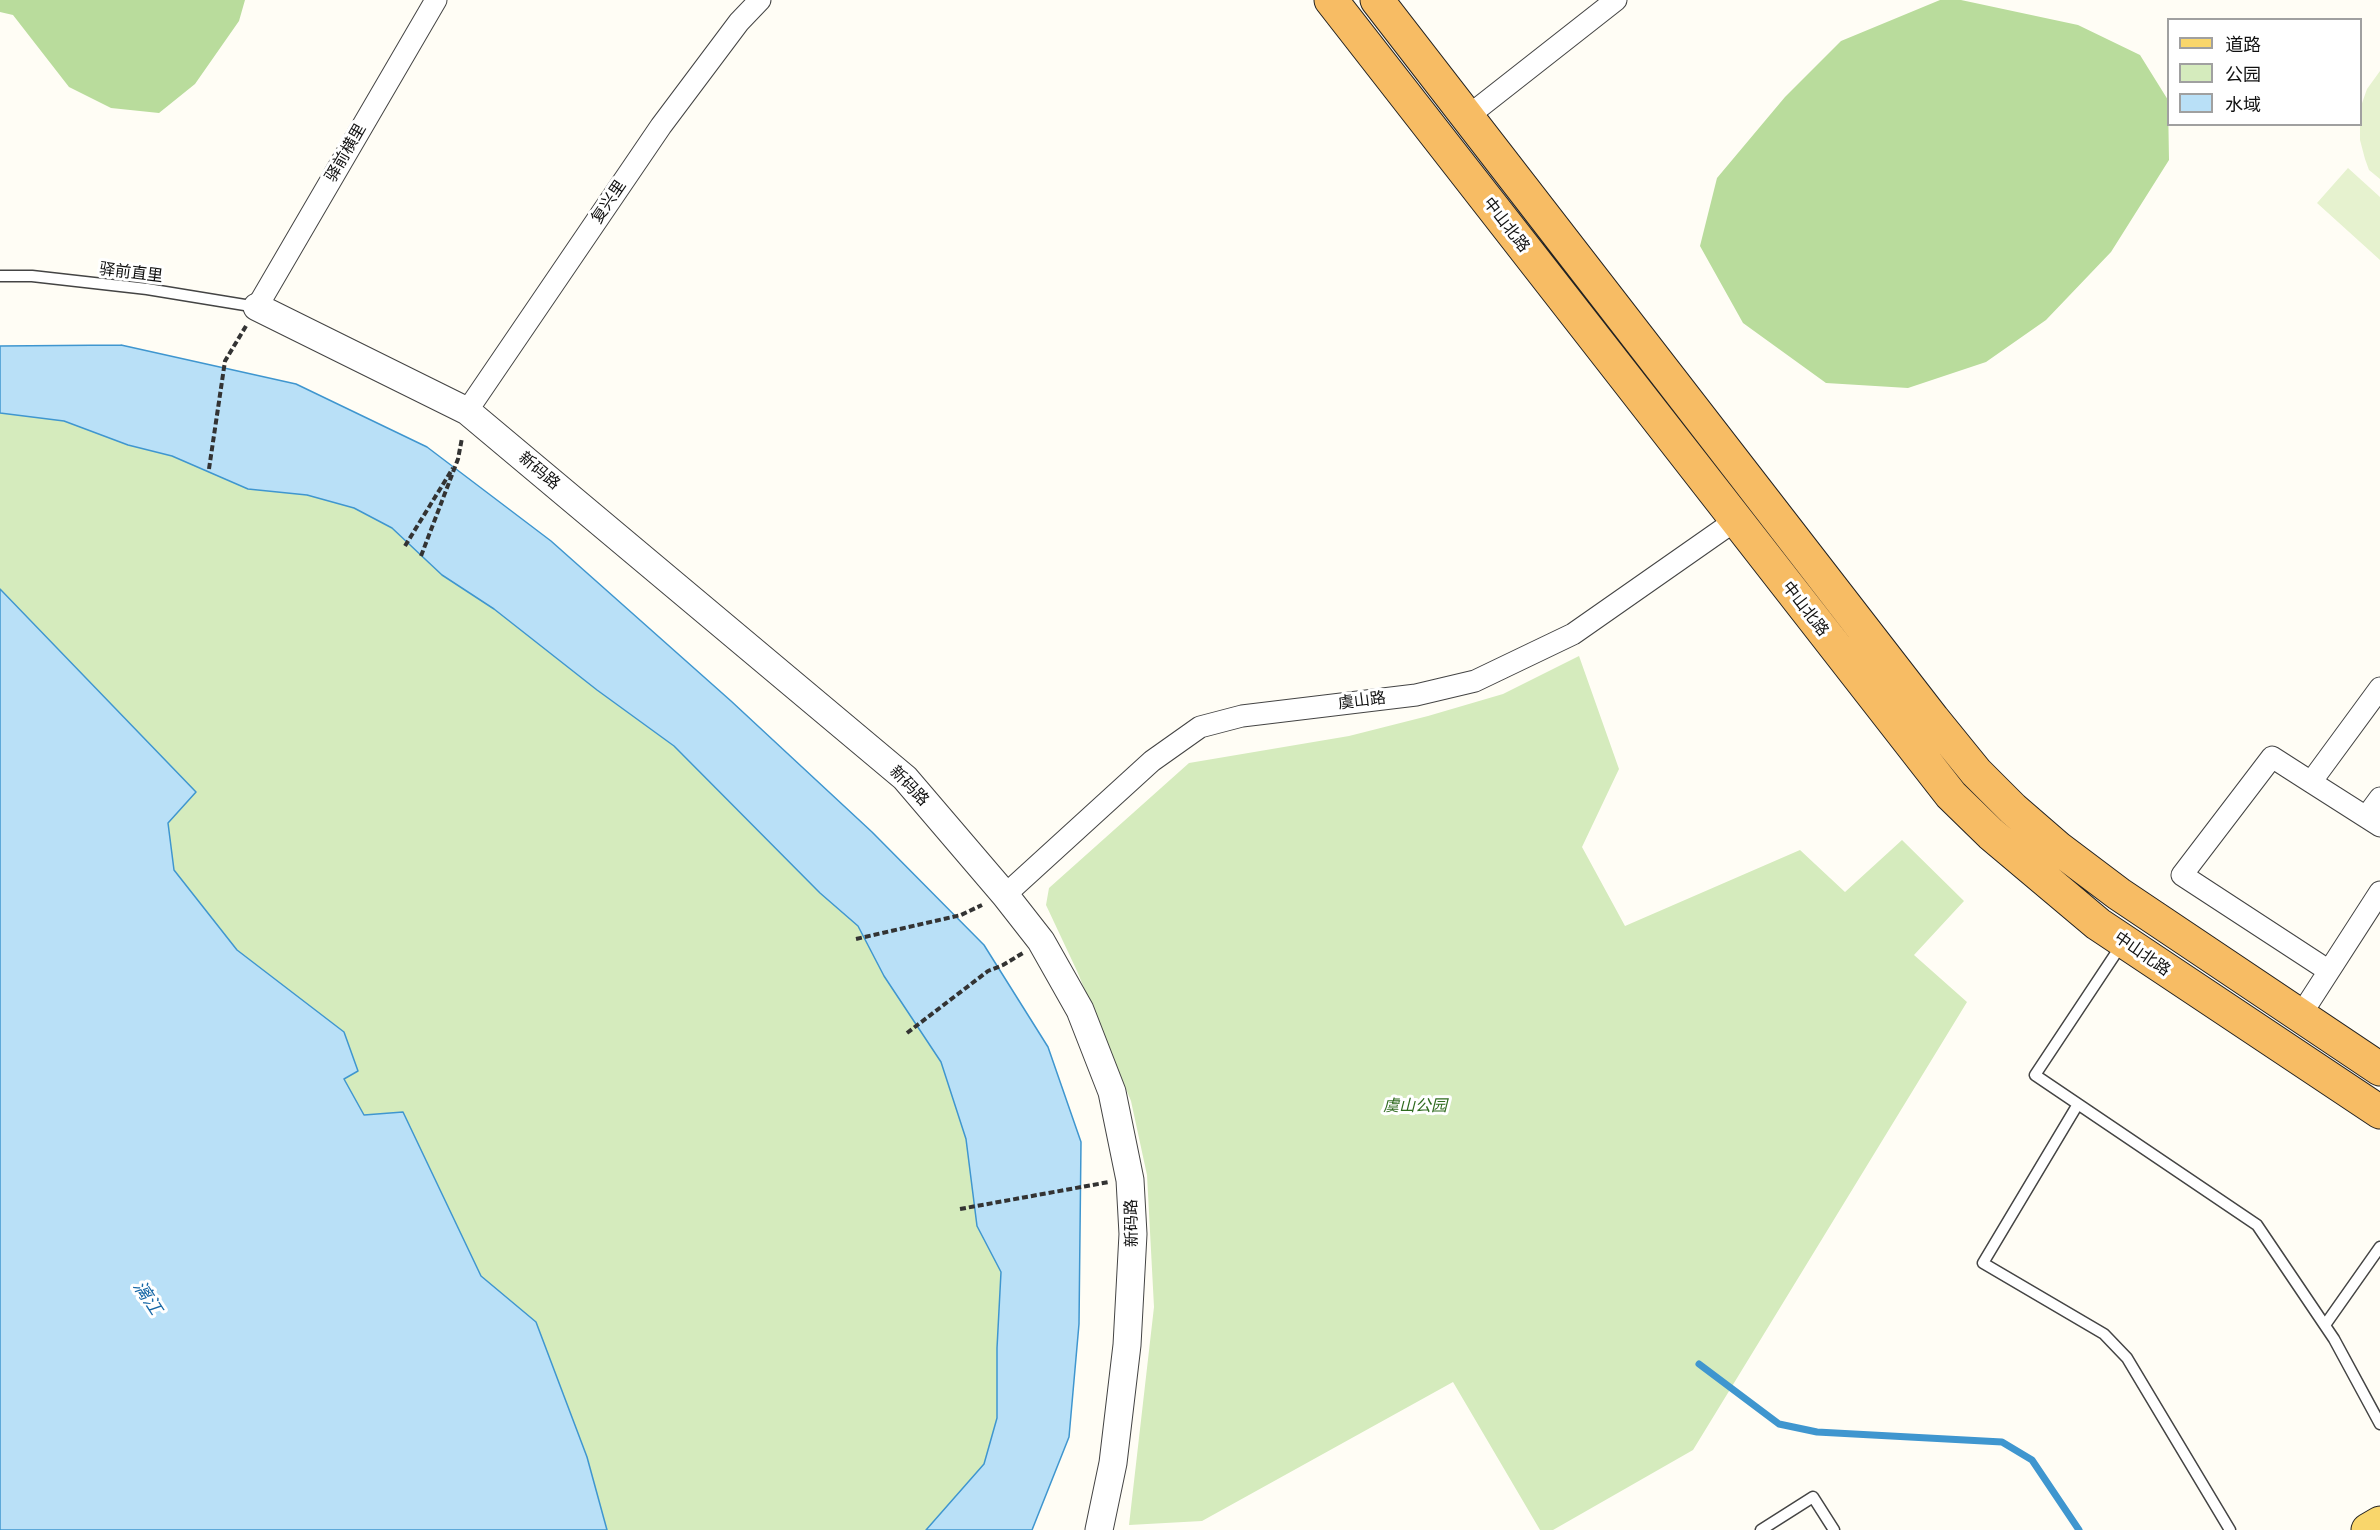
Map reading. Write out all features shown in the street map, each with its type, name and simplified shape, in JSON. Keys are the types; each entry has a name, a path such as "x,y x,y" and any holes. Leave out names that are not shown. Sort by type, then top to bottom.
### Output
{"highway":[{"name":"中山北路","path":"1331,0 1951,795 1991,834 2098,924 2380,1112"},
{"name":"中山北路","path":"1377,0 1976,772 2013,809 2076,862 2179,936 2380,1069"}],"main road":[{"path":"2368,1530 2380,1523"}],"street":[{"name":"驿前横里","path":"257,307 436,0"},
{"name":"复兴里","path":"467,411 661,126 739,22 760,0"},
{"path":"1467,117 1616,0"},
{"name":"新码路","path":"257,307 467,411 905,778 1005,895 1041,942 1080,1010 1112,1092 1130,1180 1134,1234 1127,1345 1113,1463 1099,1530"},
{"name":"虞山路","path":"1005,895 1152,761 1200,727 1242,716 1416,695 1475,681 1573,634 1736,520"},
{"path":"2311,782 2380,688"},
{"path":"2329,971 2182,875 2272,757 2373,821 2380,798"},
{"path":"2300,1016 2380,892"}],"lane":[{"name":"驿前直里","path":"0,276 32,276 147,290 257,307"},
{"path":"2123,941 2035,1076 2257,1224 2325,1325 2380,1424"},
{"path":"2078,1104 1983,1263 2104,1334 2127,1358 2230,1530"},
{"path":"2325,1325 2380,1247"},
{"path":"1761,1530 1813,1497 1834,1530"}],"path":[{"path":"208,469 225,361 257,307"},
{"path":"405,546 458,459 421,556"},
{"path":"856,939 961,915"},
{"path":"908,1033 988,971 1004,965"},
{"path":"960,1209 1089,1184"}],"green space":[{"path":"0,0 245,0 239,21 195,84 159,113 111,108 69,87 13,15 0,12"},
{"path":"1940,0 1961,0 2078,25 2140,55 2167,98 2169,160 2111,252 2046,320 1986,362 1908,388 1826,383 1743,323 1700,246 1717,178 1785,97 1841,41"},
{"path":"2380,71 2380,179 2369,170 2360,140 2362,103 2367,89"},
{"path":"2348,168 2380,197 2380,260 2317,203"},
{"path":"0,413 64,421 128,445 172,456 248,489 307,495 354,508 392,528 442,575 494,609 597,690 674,746 820,893 858,926 884,976 941,1062 966,1139 977,1226 1001,1272 997,1348 997,1418 984,1464 926,1530 607,1530 587,1457 536,1322 481,1276 403,1112 364,1115 344,1079 344,1032 237,950 174,870 168,823 196,792 0,589"},
{"name":"虞山公园","path":"1579,656 1619,769 1582,847 1625,926 1800,850 1845,892 1902,840 1964,901 1914,955 1967,1002 1693,1450 1553,1530 1540,1530 1453,1382 1202,1521 1129,1525 1154,1307 1147,1175 1131,1101 1077,971 1046,905 1049,888 1189,763 1349,736 1428,716 1503,694"}],"water":[{"path":"121,345 296,384 427,447 551,541 731,701 872,832 984,945 1048,1047 1081,1142 1079,1324 1069,1437 1032,1530 926,1530 984,1464 997,1418 997,1348 1001,1272 977,1226 966,1139 941,1062 884,976 858,926 820,893 674,746 597,690 494,609 442,575 392,528 354,508 307,495 248,489 172,456 128,445 64,421 0,413 0,346"},
{"name":"漓江","path":"0,589 196,792 168,823 174,870 237,950 344,1032 358,1071 344,1079 364,1115 403,1112 481,1276 536,1322 587,1457 607,1530 0,1530"}],"waterway":[{"path":"1699,1364 1779,1424 1817,1432 2002,1442 2032,1460 2079,1530"}]}
